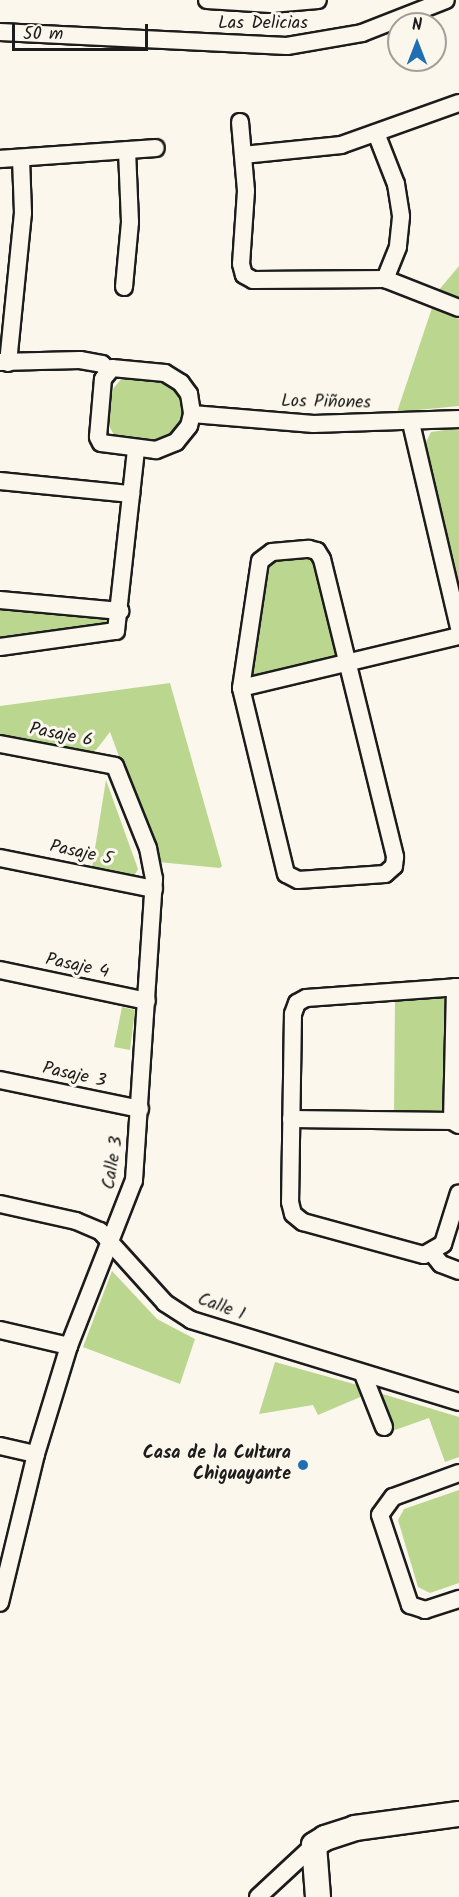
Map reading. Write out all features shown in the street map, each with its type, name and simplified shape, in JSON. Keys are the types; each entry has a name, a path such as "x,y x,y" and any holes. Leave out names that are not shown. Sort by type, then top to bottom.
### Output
{"street":[{"path":"207,0 271,4 318,0"},
{"name":"Las Delicias","path":"0,32 287,46 362,33 446,0"},
{"path":"243,155 341,145 459,103"},
{"path":"240,122 243,155 244,275 253,279 385,279 459,308"},
{"path":"376,133 396,184 401,217 398,248 385,279"},
{"path":"0,159 156,148"},
{"path":"124,287 130,222 127,150"},
{"path":"21,158 23,213 4,362 80,360 102,364 108,370"},
{"path":"117,367 171,376 189,394 192,414 186,432 170,446 136,449 104,445 99,441 108,370 117,367"},
{"name":"Los Piñones","path":"192,414 314,424 459,420"},
{"path":"411,423 459,627"},
{"path":"0,647 113,633 120,611 136,449"},
{"path":"0,481 131,494"},
{"path":"309,549 320,555 347,663 394,857 394,866 385,874 298,880 286,874 241,688 259,566 263,556 272,552 309,549"},
{"path":"0,600 120,611"},
{"path":"241,688 459,636"},
{"name":"Pasaje 6","path":"0,744 115,766"},
{"name":"Calle 3","path":"0,1603 6,1554 69,1346 134,1180 153,890 151,858 115,766"},
{"name":"Pasaje 5","path":"0,858 153,890"},
{"name":"Pasaje 4","path":"0,970 147,1001"},
{"path":"291,1119 455,1123 457,987 306,998 297,1003 293,1014 291,1119 290,1202 298,1219 416,1255 432,1253 443,1244 459,1193"},
{"name":"Pasaje 3","path":"0,1080 140,1109"},
{"name":"Calle 1","path":"0,1204 76,1221 111,1241 165,1303 191,1320 459,1402"},
{"path":"432,1253 441,1264 459,1271"},
{"path":"0,1330 69,1346"},
{"path":"363,1374 384,1427"},
{"path":"0,1446 36,1454"},
{"path":"459,1473 393,1497 381,1509 380,1520 404,1597 414,1608 425,1610 459,1599"},
{"path":"258,1897 314,1845 345,1830 459,1814"},
{"path":"314,1845 318,1897"}],"green space":[{"path":"459,266 459,297 438,291"},
{"path":"432,308 459,319 459,406 397,412"},
{"path":"123,377 163,380 172,385 181,396 183,409 180,422 171,433 153,440 114,435 109,426 112,390"},
{"path":"459,428 459,595 425,444 431,432"},
{"path":"311,559 317,566 336,656 247,680 267,565 275,560"},
{"path":"0,607 105,616 109,626 0,640"},
{"path":"170,683 222,866 220,868 158,862 110,732 96,750 82,755 0,738 0,706"},
{"path":"106,780 138,869 133,878 92,867"},
{"path":"438,997 446,999 446,1107 441,1115 394,1113 395,1000"},
{"path":"122,1007 135,1010 130,1050 114,1047"},
{"path":"112,1271 157,1319 195,1339 180,1384 83,1347"},
{"path":"275,1362 361,1386 365,1395 318,1415 313,1405 259,1414"},
{"path":"376,1392 459,1417 459,1457 445,1462 429,1418 392,1431"},
{"path":"459,1490 459,1583 430,1593 418,1587 398,1520 404,1509"}],"place":[{"name":"Casa de la Cultura Chiguayante","path":"303,1465"}]}
